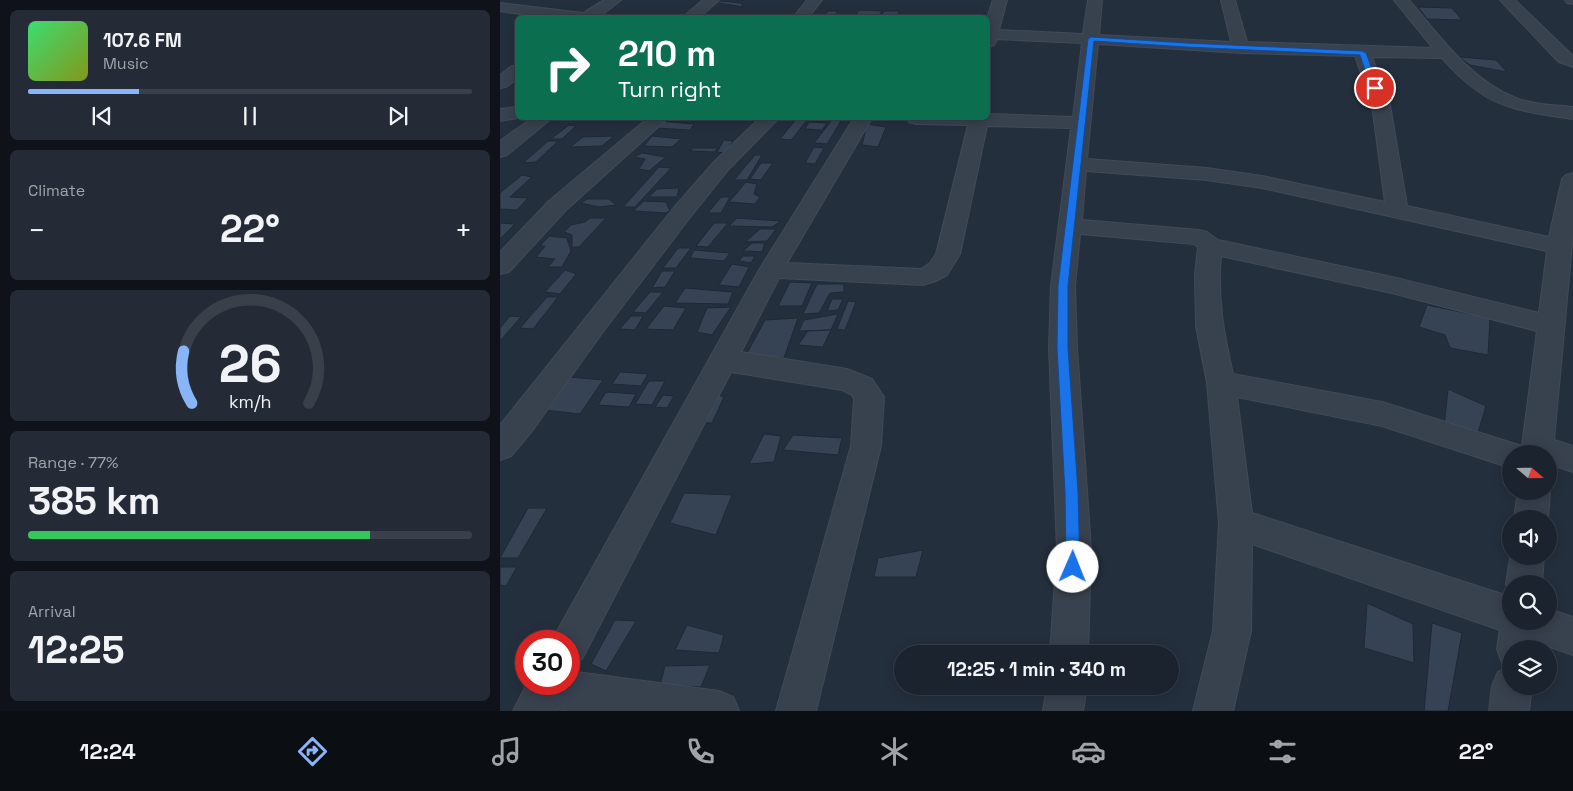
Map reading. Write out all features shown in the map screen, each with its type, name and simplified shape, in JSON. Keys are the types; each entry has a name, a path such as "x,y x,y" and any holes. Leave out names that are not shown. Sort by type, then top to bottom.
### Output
{"street":[{"path":"501,8 520,0"},
{"path":"588,15 614,0"},
{"path":"693,15 712,0"},
{"path":"803,15 816,0"},
{"path":"990,31 1000,0"},
{"path":"1069,645 1074,549 1063,330 1063,286 1095,0"},
{"path":"1228,0 1241,48"},
{"path":"1401,0 1445,53 1495,96 1510,102 1573,113"},
{"path":"1507,0 1558,52 1573,62"},
{"path":"501,8 566,15"},
{"path":"990,37 1091,39 1362,53 1445,53"},
{"path":"1362,53 1381,105 1397,211"},
{"path":"500,83 515,72"},
{"path":"500,116 515,113"},
{"path":"990,119 1082,123"},
{"path":"500,151 540,120"},
{"path":"500,266 557,206 657,120"},
{"path":"500,447 522,422 593,326 680,215 721,166 768,120"},
{"path":"578,630 771,270 862,120"},
{"path":"771,270 922,277 934,274 943,264 948,254 979,120"},
{"path":"1076,164 1207,174 1262,182 1559,246"},
{"path":"1530,445 1551,324 1559,246 1573,179"},
{"path":"1070,226 1199,237 1210,246 1392,285 1551,324"},
{"path":"1210,246 1207,275 1208,326 1221,383 1236,523 1232,631 1213,711"},
{"path":"723,360 847,380 862,387 869,397 866,446 796,711"},
{"path":"1221,383 1382,414 1502,445"},
{"path":"1558,457 1573,459"},
{"path":"1236,523 1502,612"},
{"path":"1555,630 1573,636"},
{"path":"553,695 719,711"},
{"path":"1063,711 1066,695"},
{"path":"1510,711 1511,695"}],"building":[{"path":"713,2 741,3 743,7"},
{"path":"1418,7 1452,8 1462,20 1427,19"},
{"path":"859,10 882,11 880,15 855,15"},
{"path":"828,11 838,11 835,15 825,15"},
{"path":"884,11 899,11 897,15 882,15"},
{"path":"1459,57 1496,60 1507,72 1470,65"},
{"path":"795,120 807,120 791,140 780,139"},
{"path":"832,120 841,121 827,144 814,143"},
{"path":"659,121 694,124 690,130 656,128"},
{"path":"809,122 827,123 822,130 805,129"},
{"path":"867,124 886,127 878,147 862,145"},
{"path":"569,125 576,126 562,139 551,139"},
{"path":"614,136 602,146 570,147 583,137"},
{"path":"652,136 681,139 672,147 644,146"},
{"path":"724,140 733,141 725,153 717,152"},
{"path":"548,141 558,141 536,162 523,163"},
{"path":"814,147 824,148 815,164 805,163"},
{"path":"693,148 718,148 714,152 690,151"},
{"path":"642,153 666,157 649,171 639,169 645,159 634,157"},
{"path":"755,155 762,155 747,180 734,180"},
{"path":"761,163 773,163 761,180 750,179"},
{"path":"659,167 671,168 635,207 623,207"},
{"path":"522,175 532,177 510,197 528,198 517,210 500,209 500,193"},
{"path":"746,182 757,184 754,194 760,197 755,204 729,202"},
{"path":"679,188 677,197 649,197 657,189"},
{"path":"721,197 730,197 721,213 708,213"},
{"path":"587,199 609,199 616,205 599,207 581,203"},
{"path":"644,201 666,202 670,211 665,213 633,211"},
{"path":"590,218 606,218 579,247 572,247 572,235 564,232 571,225 585,222"},
{"path":"737,218 781,221 772,227 729,226"},
{"path":"500,223 515,224 500,239"},
{"path":"714,223 728,223 708,247 696,246"},
{"path":"760,229 776,229 767,241 745,242"},
{"path":"549,236 567,238 571,251 562,267 548,267 555,259 536,257 545,246 540,246"},
{"path":"752,243 765,243 762,252 743,251"},
{"path":"678,248 691,248 676,268 663,268"},
{"path":"694,250 730,253 724,261 690,258"},
{"path":"743,256 755,256 751,263 739,261"},
{"path":"732,264 749,267 739,287 719,285"},
{"path":"565,270 576,274 560,294 545,292"},
{"path":"662,271 675,271 665,287 652,288"},
{"path":"790,282 812,283 802,306 778,306"},
{"path":"817,284 844,284 844,292 830,293 819,313 803,314"},
{"path":"685,288 733,292 728,304 675,303"},
{"path":"650,292 663,292 646,313 633,312"},
{"path":"547,297 558,297 533,329 520,328"},
{"path":"832,299 843,299 838,310 827,311"},
{"path":"848,301 856,302 845,330 837,329"},
{"path":"1427,305 1490,318 1488,355 1450,348 1445,335 1419,327"},
{"path":"664,306 686,308 673,330 646,329"},
{"path":"731,307 712,335 697,332 707,308"},
{"path":"838,314 831,330 799,331 804,320"},
{"path":"510,316 521,317 500,341 500,328"},
{"path":"631,316 643,316 635,330 620,329"},
{"path":"798,318 784,358 746,355 765,320"},
{"path":"831,330 823,347 798,345 808,331"},
{"path":"620,372 648,374 641,386 612,384"},
{"path":"569,377 603,380 580,414 544,410"},
{"path":"649,381 665,381 652,405 635,404"},
{"path":"1448,389 1486,406 1477,436 1444,427"},
{"path":"606,392 636,394 629,407 598,405"},
{"path":"713,393 724,397 712,423 695,423"},
{"path":"663,395 674,396 667,408 655,407"},
{"path":"764,434 781,436 774,462 749,464"},
{"path":"793,435 842,438 838,455 783,450"},
{"path":"684,493 732,495 716,535 670,523"},
{"path":"528,508 547,508 518,558 500,558"},
{"path":"923,550 916,577 874,577 878,558"},
{"path":"500,567 517,567 506,586 500,585"},
{"path":"1367,603 1413,624 1414,663 1364,648"},
{"path":"615,620 636,621 606,671 591,664"},
{"path":"1432,623 1462,633 1448,711 1424,711"},
{"path":"687,625 724,635 719,653 675,650"},
{"path":"710,665 701,687 660,685 665,666"}],"route":[{"path":"1073,567 1072,492 1063,348 1063,286 1091,39 1362,53 1375,88"}]}
